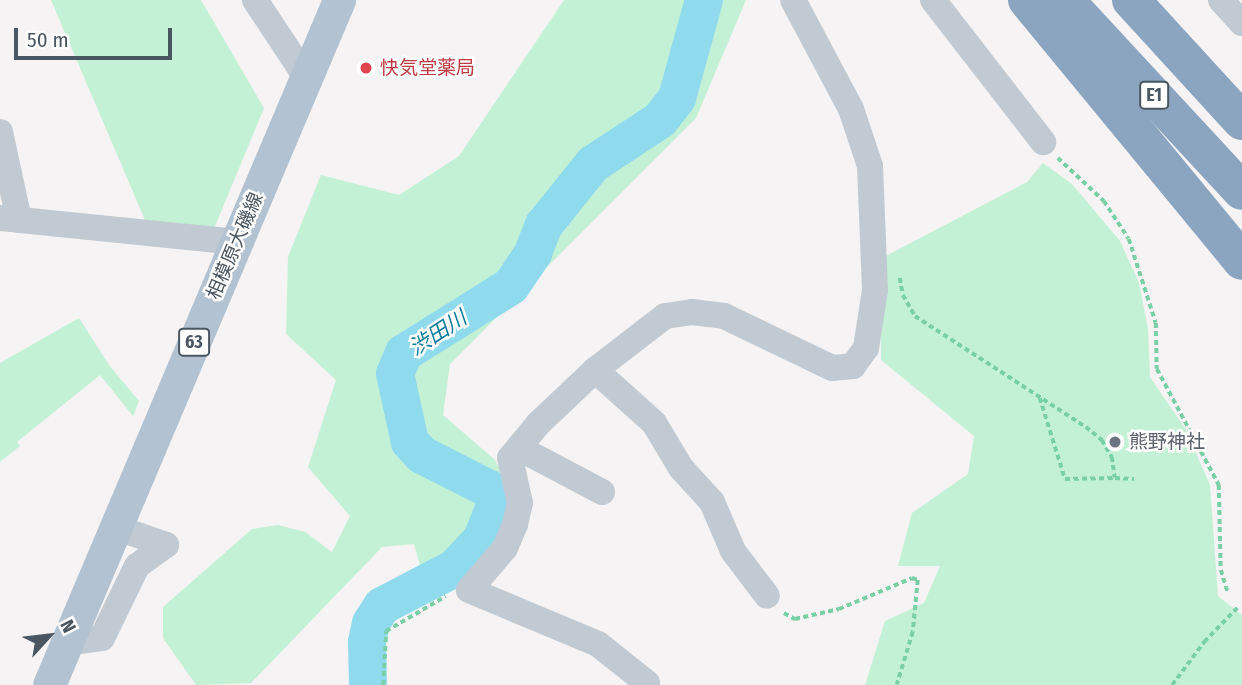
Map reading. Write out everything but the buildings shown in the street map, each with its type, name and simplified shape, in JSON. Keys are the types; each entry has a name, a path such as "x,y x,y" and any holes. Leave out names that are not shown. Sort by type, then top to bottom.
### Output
{"highway":[{"path":"1027,0 1242,261"},
{"name":"E1","path":"1065,0 1242,191"},
{"name":"E1","path":"1131,0 1242,121"}],"main road":[{"name":"相模原大磯線","path":"49,685 339,0"}],"street":[{"path":"255,0 306,77"},
{"path":"647,683 598,644 469,590 505,548 515,523 520,503 510,458 596,370 664,316 678,312 724,316 832,368 853,366 866,348 874,290 870,166 851,109 793,0"},
{"path":"933,0 1037,126"},
{"path":"1221,0 1242,23"},
{"path":"0,132 9,218 237,242"},
{"path":"596,370 654,423 681,468 712,502 733,551 767,596"},
{"path":"519,448 601,492"},
{"path":"67,643 102,638 137,566 166,545 115,527"}],"path":[{"path":"1037,126 1104,201 1129,239 1156,323 1157,369 1219,485 1221,569 1228,593"},
{"path":"899,272 903,295 915,316 1102,439 1112,457 1115,478"},
{"path":"1040,396 1065,479 1134,479"},
{"path":"767,596 794,619 839,609 912,578 918,580 914,632 898,685"},
{"path":"383,685 386,631 455,592 469,590"},
{"path":"1172,685 1238,607"}],"green space":[{"path":"51,0 201,0 264,108 213,231 148,227"},
{"path":"564,0 746,0 696,118 450,364 443,415 494,459 512,490 508,523 485,558 463,578 421,569 414,544 382,547 251,683 196,685 163,638 163,607 252,529 278,525 305,532 332,552 350,516 308,467 336,380 286,334 288,257 321,175 399,195 459,156"},
{"path":"1043,163 1072,184 1120,241 1139,283 1148,329 1150,377 1186,430 1210,485 1218,596 1242,615 1242,685 865,685 885,621 924,603 940,566 898,566 912,513 968,474 974,436 881,360 880,259 1027,182"},
{"path":"79,318 109,365 139,401 133,416 100,375 17,442 20,446 0,462 0,363"}],"waterway":[{"name":"渋田川","path":"368,685 367,642 371,623 382,606 455,568 482,539 498,498 489,489 422,455 410,442 395,374 404,353 511,286 533,253 544,225 593,164 660,120 677,98 704,0"}],"place":[{"name":"快気堂薬局","path":"366,68"},
{"name":"熊野神社","path":"1115,442"}]}
